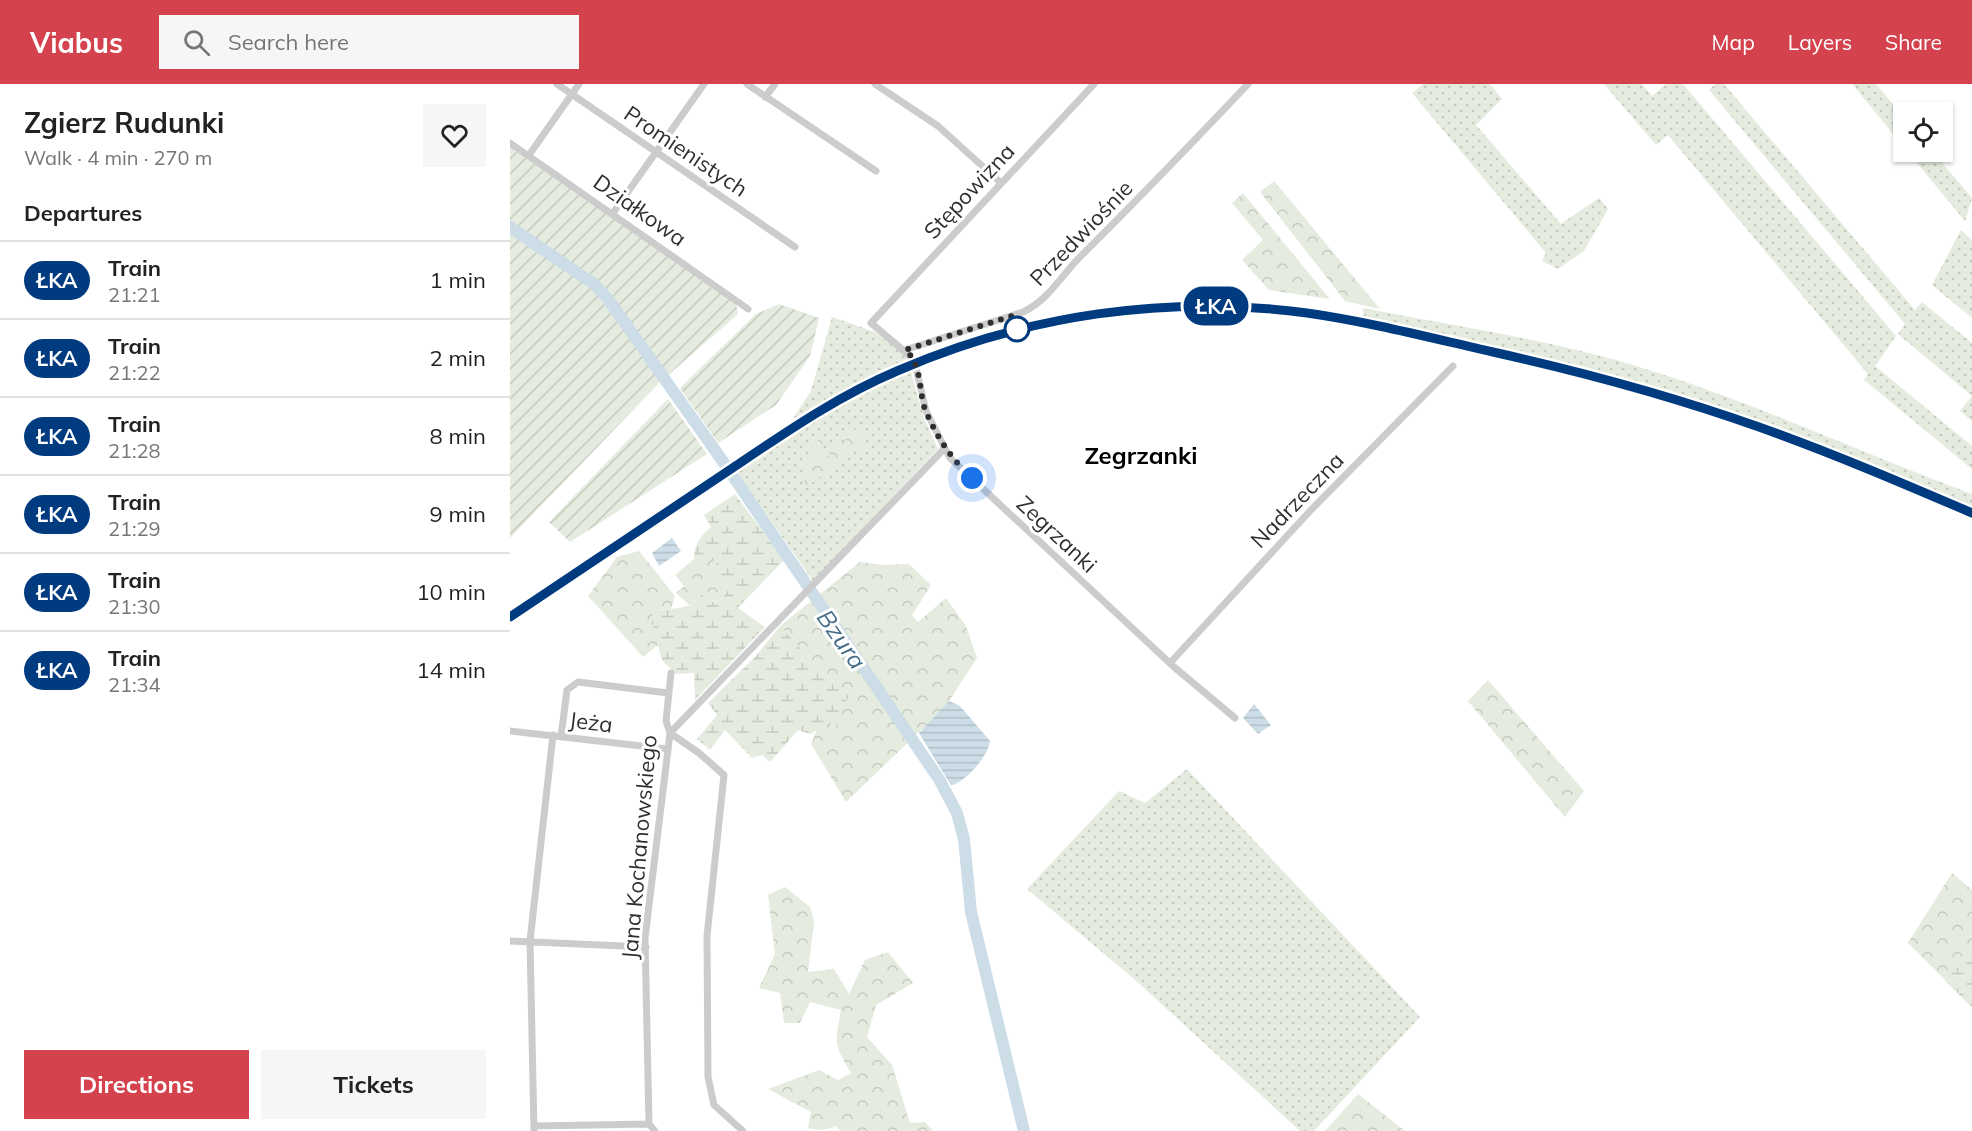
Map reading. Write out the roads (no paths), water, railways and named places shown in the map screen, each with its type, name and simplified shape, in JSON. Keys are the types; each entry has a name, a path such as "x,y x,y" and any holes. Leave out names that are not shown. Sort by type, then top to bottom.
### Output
{"street":[{"name":"Promienistych","path":"557,84 795,247"},
{"path":"529,155 579,84"},
{"path":"614,213 654,152 705,84"},
{"path":"747,84 876,171"},
{"path":"765,97 774,84"},
{"path":"875,84 938,126 1001,183"},
{"name":"Stępowizna","path":"871,323 1094,84"},
{"name":"Przedwiośnie","path":"905,350 1023,312 1036,305 1079,257 1127,211 1248,84"},
{"name":"Działkowa","path":"510,143 614,213 748,309"},
{"name":"Zegrzanki","path":"871,323 905,350 914,363 926,411 944,449 1006,511 1170,663 1235,718"},
{"name":"Nadrzeczna","path":"1170,663 1300,522 1453,366"},
{"path":"743,1131 714,1105 708,1077 707,936 724,775 699,753 670,733 944,449"},
{"name":"Jana Kochanowskiego","path":"650,1124 646,947 670,733 666,721 671,673"},
{"path":"655,1131 650,1124 534,1129 530,942 557,736 567,690 578,682 668,693"},
{"name":"Jeża","path":"510,731 668,749"},
{"path":"510,941 646,947"}],"water":[{"path":"672,538 681,551 659,566 652,553"},
{"path":"949,701 960,706 990,741 989,747 975,768 963,779 951,785 919,733"},
{"path":"1254,704 1271,725 1258,734 1243,718"}],"waterway":[{"name":"Bzura","path":"510,227 594,284 608,299 724,463 939,779 957,813 964,839 971,912 1024,1131"}],"railway":[{"path":"510,617 780,436 873,382 946,352 996,336 1047,323 1150,308 1202,306 1307,313 1396,329 1555,366 1624,384 1725,415 1840,457 1972,513"}],"train":[{"name":"ŁKA","path":"510,617 790,429 872,382 935,355 1001,333 1076,316 1139,308 1223,306 1307,313 1378,326 1564,368 1662,395 1760,427 1850,461 1972,513"}],"district":[{"name":"Zegrzanki","path":"1141,455"}]}
